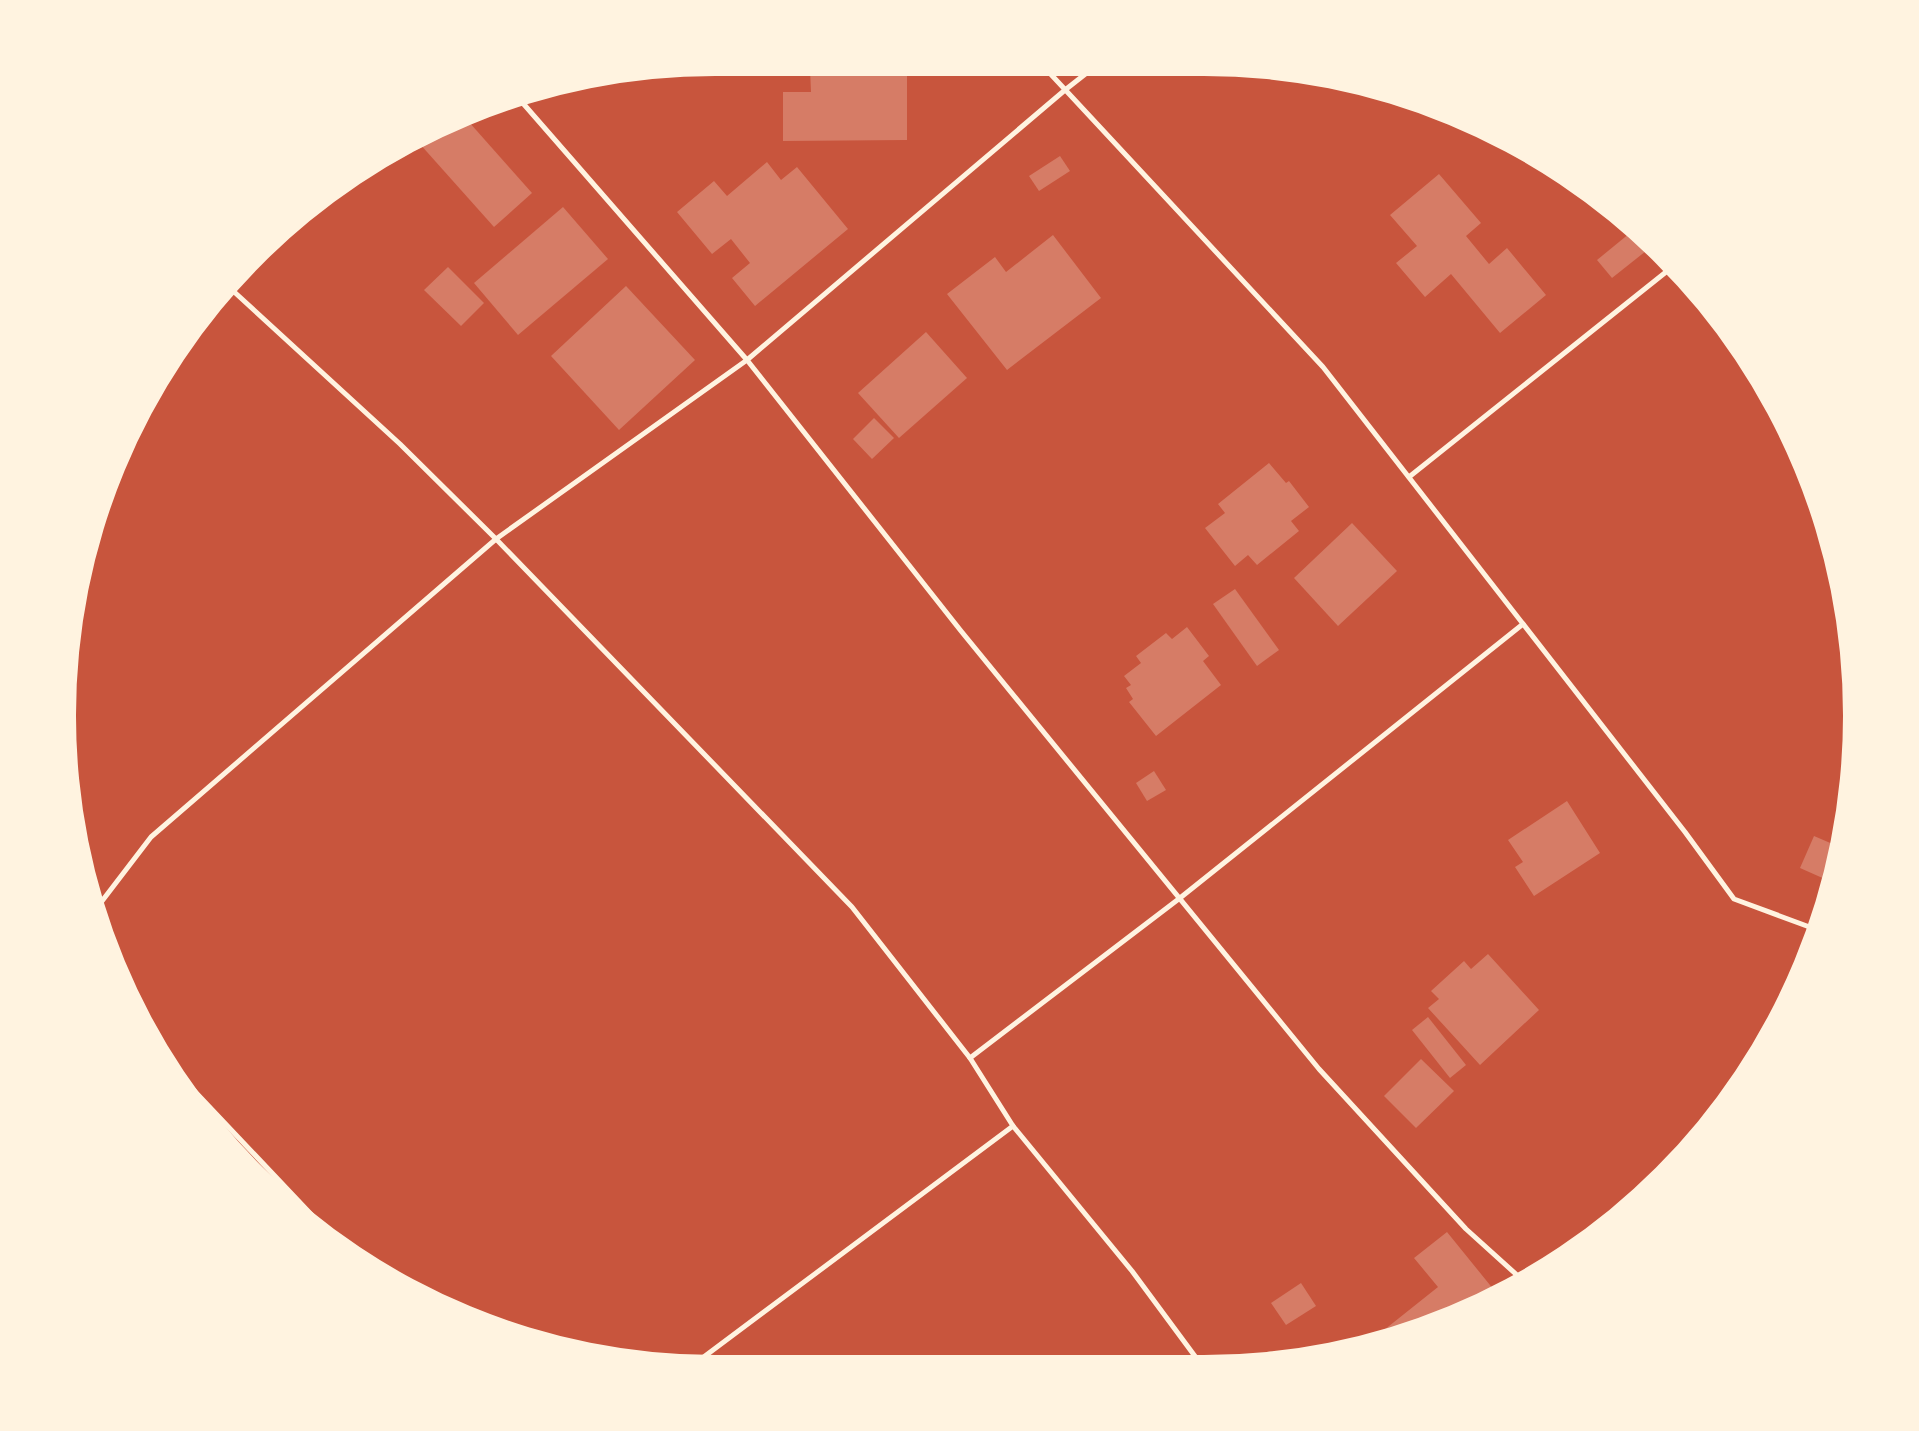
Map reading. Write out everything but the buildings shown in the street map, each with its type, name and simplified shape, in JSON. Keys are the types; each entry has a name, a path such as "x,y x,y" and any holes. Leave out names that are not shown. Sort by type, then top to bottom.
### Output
{"street":[{"path":"1053,76 1323,367 1685,832 1734,898 1807,926"},
{"path":"103,899 151,837 496,539 747,360 1083,76"},
{"path":"525,106 747,360 960,631 1319,1069 1466,1229 1515,1273"},
{"path":"1409,477 1665,273"},
{"path":"235,294 400,444 496,539 852,906 970,1058 1013,1126 1132,1271 1195,1355"},
{"path":"970,1058 1180,898 1523,624"},
{"path":"211,1108 292,1194"},
{"path":"707,1355 1013,1126"}]}
